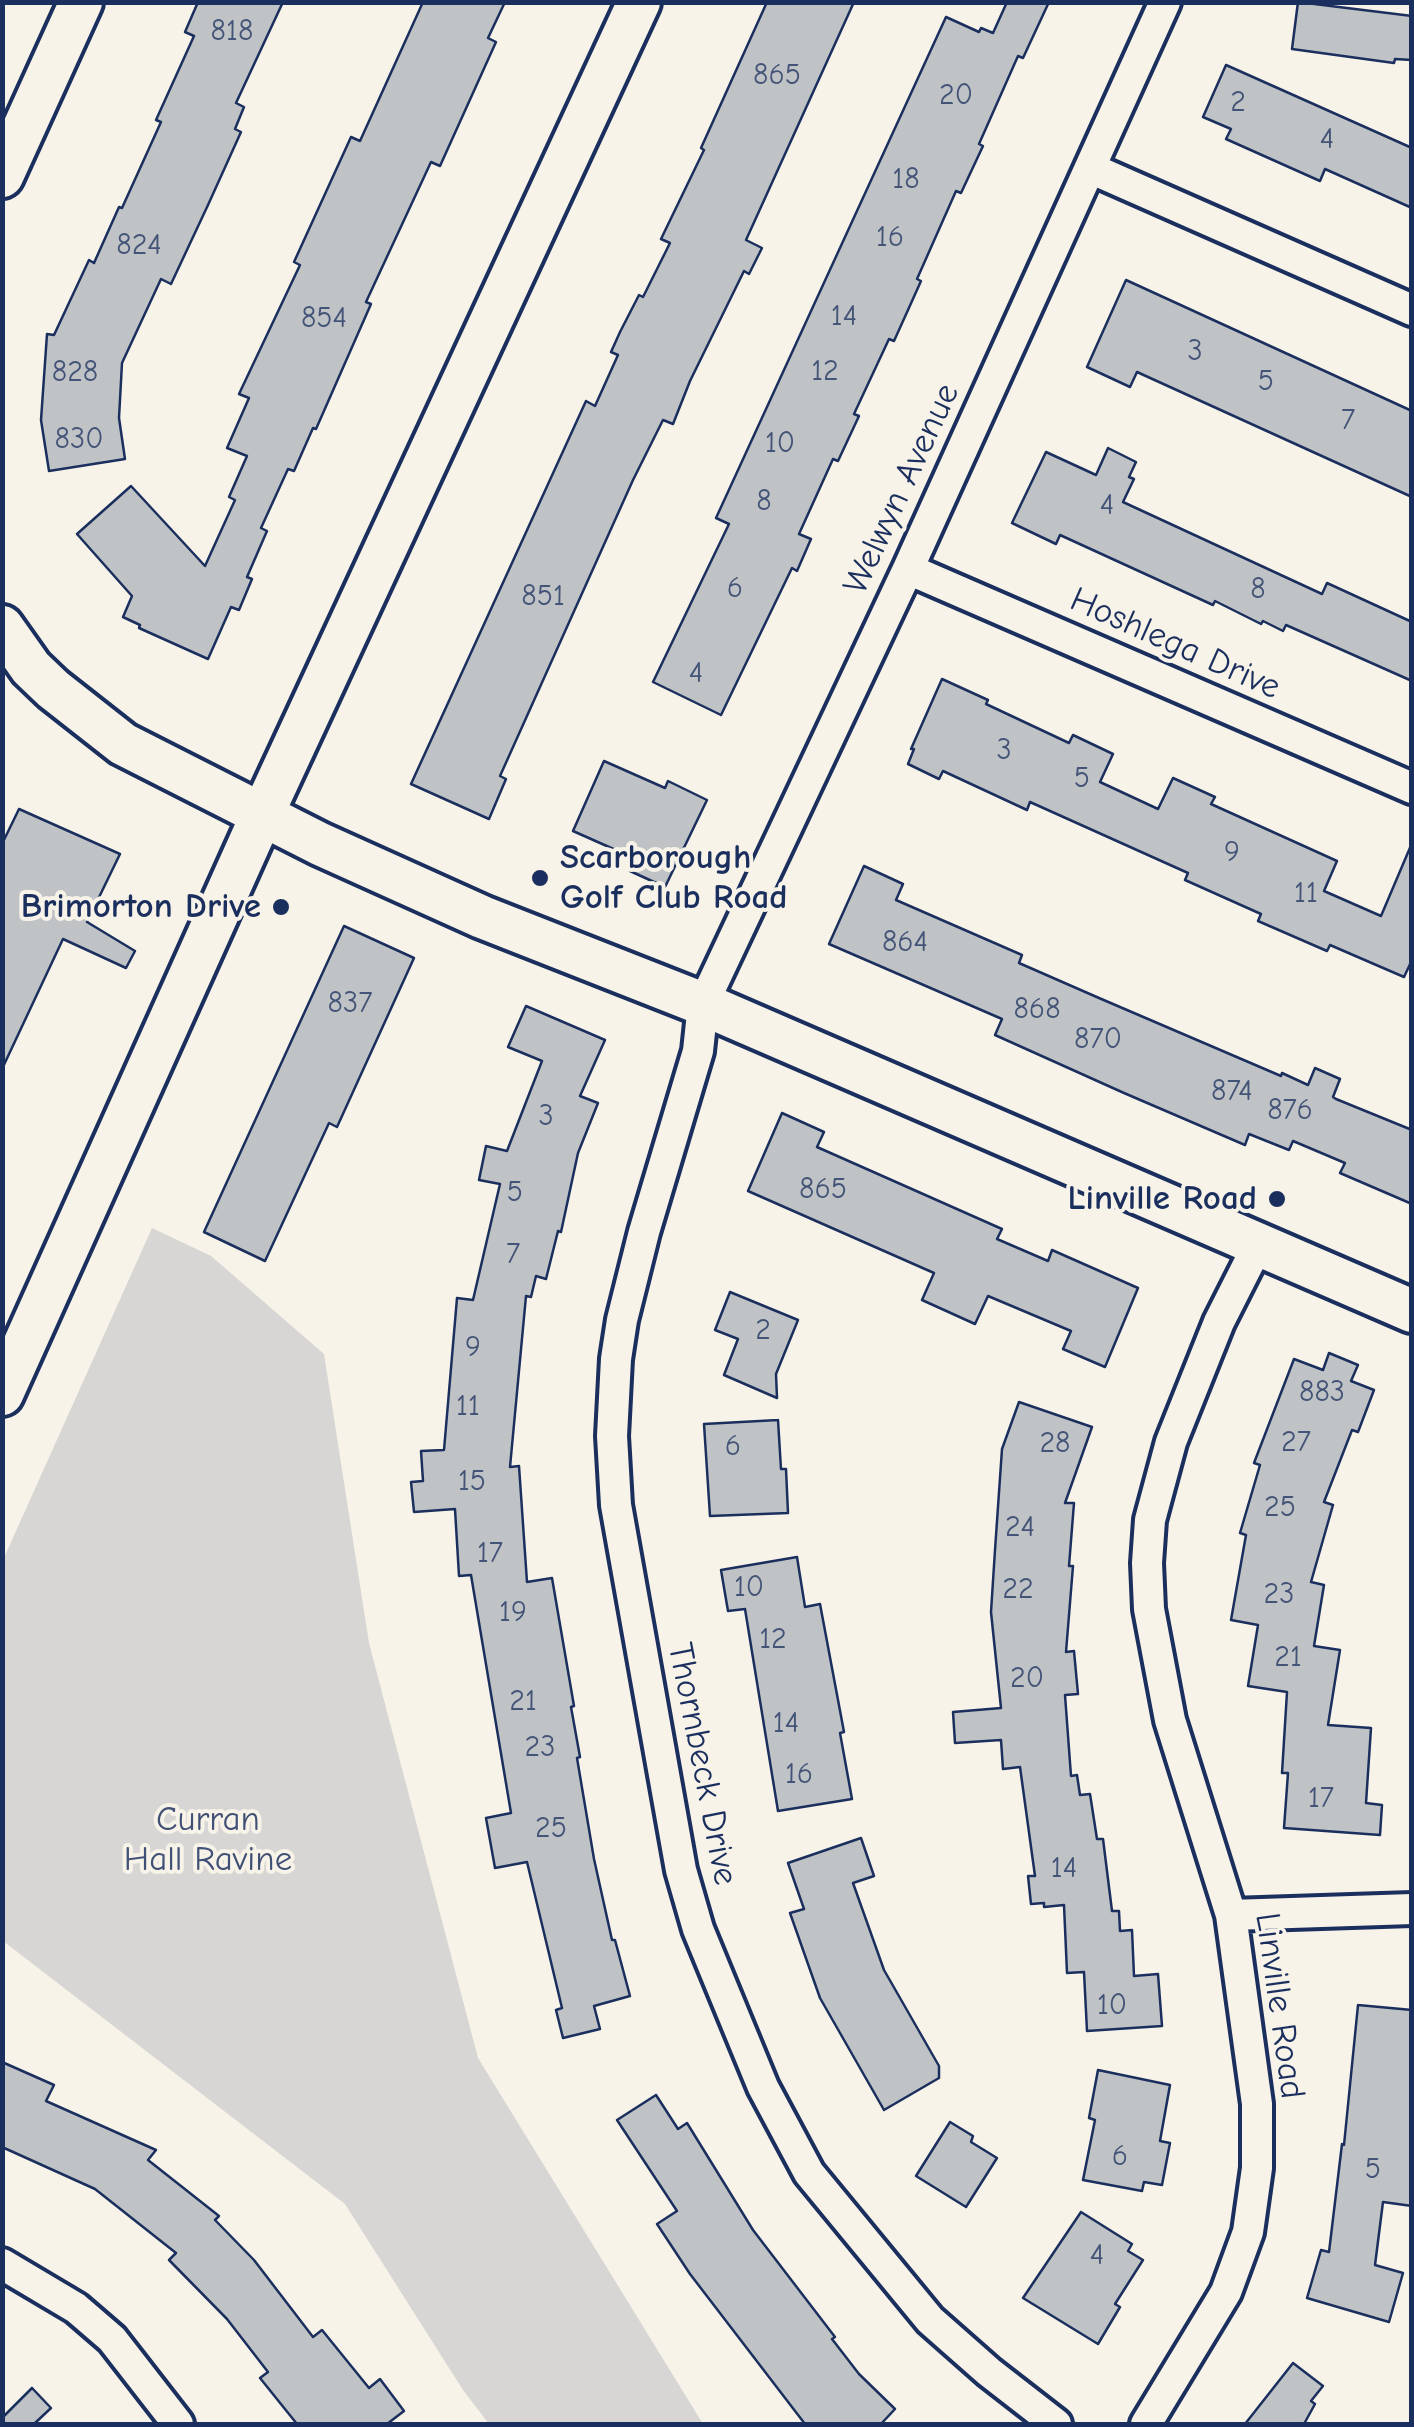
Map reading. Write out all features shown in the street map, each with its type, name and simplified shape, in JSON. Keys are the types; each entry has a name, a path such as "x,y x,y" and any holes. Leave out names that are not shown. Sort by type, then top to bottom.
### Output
{"street":[{"path":"8,153 81,2"},
{"path":"2,1394 262,815 639,2"},
{"name":"Welwyn Avenue","path":"703,1004 908,569 1165,2"},
{"path":"1090,168 1412,310"},
{"name":"Hoshlega Drive","path":"908,569 1412,788"},
{"path":"2,627 32,668 78,712 123,744 262,815 482,917 703,1004 1412,1311"},
{"name":"Thornbeck Drive","path":"703,1004 698,1050 622,1320 612,1436 616,1504 681,1870 724,1998 763,2087 809,2172 930,2320 988,2372 1056,2424"},
{"name":"Linville Road","path":"1146,2424 1226,2292 1248,2232 1254,2201 1257,2104 1231,1914 1170,1720 1149,1609 1147,1563 1150,1520 1171,1442 1212,1338 1259,1243"},
{"path":"1231,1914 1412,1910"},
{"path":"2,2264 76,2308 100,2329 178,2424"}],"green space":[{"name":"Curran Hall Ravine","path":"152,1228 211,1256 324,1354 369,1643 478,2058 703,2424 489,2424 463,2390 345,2204 3,1941 3,1560"}],"building":[{"path":"198,2 283,2 236,103 244,107 235,129 241,132 171,284 161,279 122,363 119,418 125,459 49,471 41,420 47,334 54,335 89,260 94,263 119,207 122,208 194,36 185,32"},
{"path":"423,2 505,2 488,38 496,42 440,166 431,162 366,302 371,304 316,429 313,428 294,471 288,469 261,528 267,531 247,577 252,579 239,610 231,607 208,659 123,617 132,596 77,534 131,486 205,566 235,500 229,497 247,456 227,448 249,398 239,394 300,265 294,262 351,137 360,141"},
{"path":"767,2 854,2 746,240 762,248 749,274 744,271 673,424 663,420 633,480 500,776 506,779 489,819 411,784 586,401 595,406 618,355 611,352 620,332 670,243 661,239"},
{"path":"1007,2 1049,2 1023,58 1018,56 979,144 983,146 961,193 956,191 894,341 889,339 854,414 859,416 838,461 833,459 799,534 811,539 797,571 792,568 721,715 653,682 729,524 716,518 946,17 979,32 981,28 993,33"},
{"path":"1298,2 1412,16 1412,60 1395,59 1394,63 1292,49"},
{"path":"1226,65 1412,148 1412,208 1325,169 1320,181 1226,139 1231,129 1203,117"},
{"path":"1126,280 1412,411 1412,497 1137,372 1130,387 1087,367"},
{"path":"1108,448 1136,462 1129,477 1134,479 1123,502 1322,594 1327,583 1412,622 1412,681 1286,625 1283,631 1215,601 1213,605 1060,535 1056,544 1012,523 1046,452 1096,475"},
{"path":"942,679 1069,743 1073,735 1113,754 1100,782 1158,809 1173,778 1215,797 1211,804 1337,861 1324,891 1381,916 1412,843 1412,960 1404,977 1330,945 1327,951 1258,921 1261,914 1185,880 1188,873 1030,802 1027,810 943,771 939,779 908,764"},
{"path":"604,761 665,788 668,781 707,800 665,887 630,871 636,859 573,831"},
{"path":"19,809 120,854 87,922 135,951 126,968 63,939 2,1069 2,844"},
{"path":"864,866 903,884 896,900 1022,955 1019,963 1281,1076 1282,1073 1308,1085 1315,1068 1340,1079 1333,1097 1412,1130 1412,1204 1340,1173 1345,1163 1293,1141 1289,1150 1249,1134 1245,1145 1124,1093 995,1035 1002,1019 829,944"},
{"path":"344,926 414,958 337,1127 329,1123 265,1261 204,1232"},
{"path":"526,1006 605,1040 580,1096 598,1103 578,1153 561,1232 558,1231 546,1279 536,1276 531,1297 526,1296 510,1467 519,1466 527,1582 552,1578 594,1859 612,1940 630,1996 594,2006 600,2029 563,2038 556,2010 562,2008 527,1862 495,1868 486,1818 511,1813 471,1575 459,1576 455,1509 414,1512 411,1482 423,1481 421,1451 444,1450 457,1298 473,1300 500,1184 479,1180 486,1146 507,1151 542,1061 508,1047"},
{"path":"782,1113 824,1132 817,1147 1002,1229 997,1239 1048,1261 1052,1250 1138,1288 1105,1367 1063,1349 1071,1331 988,1296 975,1324 922,1300 934,1273 748,1191"},
{"path":"730,1292 798,1320 776,1374 777,1398 724,1375 738,1339 715,1330"},
{"path":"1329,1353 1358,1365 1351,1381 1374,1390 1358,1432 1352,1430 1324,1502 1333,1505 1311,1582 1324,1585 1314,1646 1340,1650 1328,1725 1371,1728 1366,1803 1382,1805 1380,1835 1284,1828 1288,1773 1282,1773 1287,1692 1248,1686 1258,1625 1231,1620 1246,1535 1240,1533 1260,1465 1254,1463 1294,1359 1323,1370"},
{"path":"1019,1402 1092,1427 1065,1503 1074,1503 1066,1652 1074,1651 1078,1694 1065,1695 1071,1776 1077,1775 1080,1795 1090,1794 1097,1839 1103,1839 1112,1911 1119,1911 1120,1931 1132,1930 1134,1976 1158,1974 1162,2026 1087,2031 1084,1972 1067,1973 1064,1905 1031,1904 1028,1876 1035,1876 1020,1767 1003,1769 1001,1740 955,1743 953,1712 1001,1708 991,1612 1002,1449"},
{"path":"778,1420 788,1513 710,1516 704,1424"},
{"path":"797,1557 805,1607 820,1604 852,1799 778,1811 745,1609 728,1611 721,1570"},
{"path":"861,1838 874,1876 853,1883 884,1970 939,2066 939,2078 884,2110 820,1998 790,1913 804,1909 788,1863"},
{"path":"1358,2005 1412,2010 1412,2206 1383,2202 1375,2265 1403,2273 1389,2322 1307,2298 1321,2250 1329,2252"},
{"path":"2,2062 54,2085 46,2101 156,2150 148,2160 219,2216 215,2220 254,2260 313,2337 322,2330 369,2388 380,2379 404,2411 387,2424 297,2424 260,2378 268,2372 227,2319 169,2260 176,2253 95,2189 2,2147"},
{"path":"1098,2070 1170,2085 1160,2141 1170,2143 1162,2185 1144,2182 1142,2191 1083,2180 1095,2120 1089,2118"},
{"path":"656,2095 678,2129 687,2123 753,2230 835,2337 832,2339 859,2374 895,2409 881,2424 805,2424 690,2274 657,2224 677,2211 617,2120"},
{"path":"950,2122 973,2136 971,2142 997,2158 966,2207 916,2176"},
{"path":"1081,2212 1132,2244 1128,2251 1143,2260 1115,2304 1120,2307 1098,2344 1023,2298"},
{"path":"1293,2363 1323,2386 1311,2401 1315,2404 1304,2424 1245,2424"},
{"path":"32,2388 51,2408 34,2424 2,2424 2,2418"}],"place":[{"name":"Scarborough Golf Club Road","path":"540,878"},
{"name":"Brimorton Drive","path":"281,907"},
{"name":"Linville Road","path":"1277,1199"}]}
